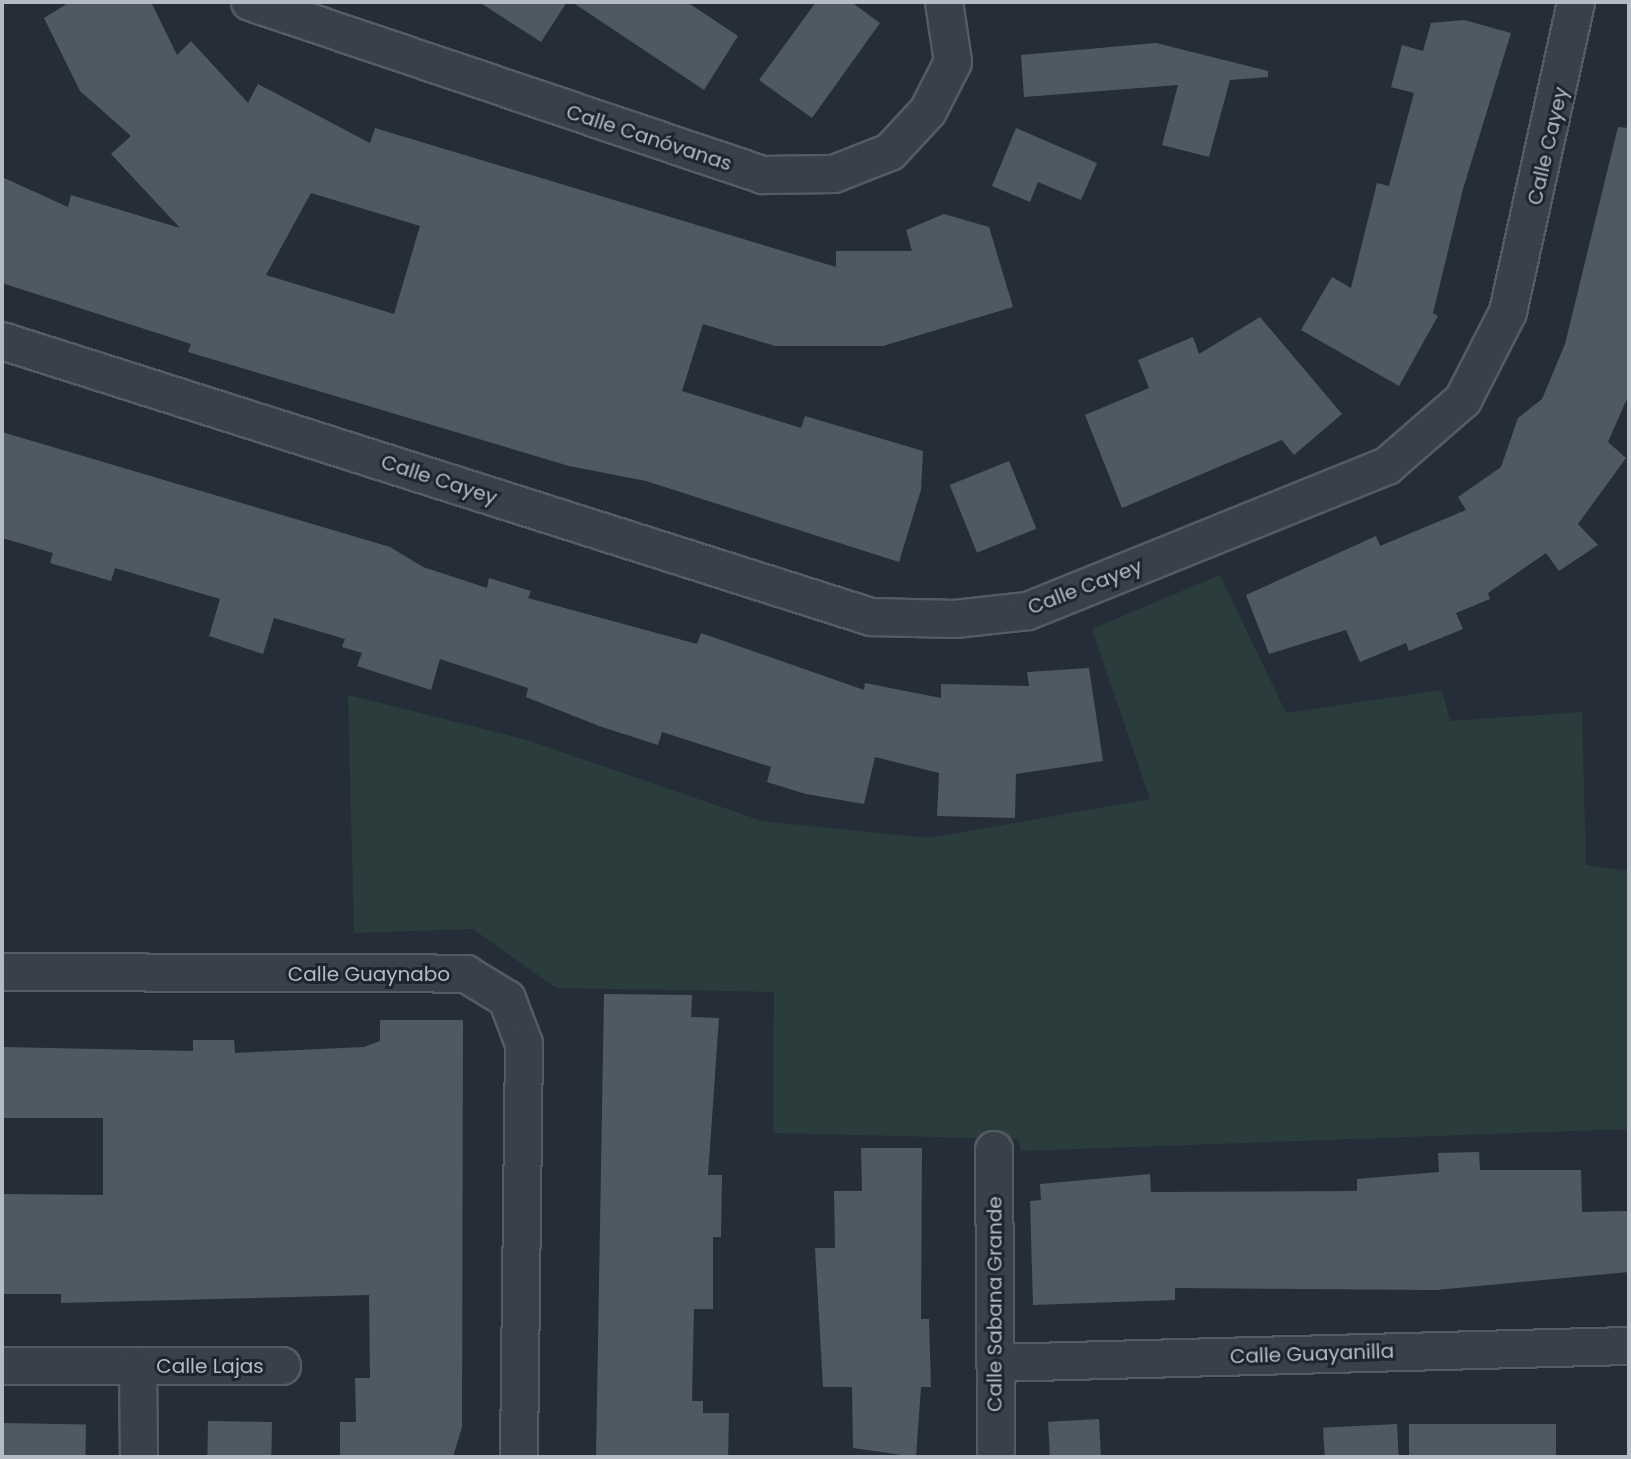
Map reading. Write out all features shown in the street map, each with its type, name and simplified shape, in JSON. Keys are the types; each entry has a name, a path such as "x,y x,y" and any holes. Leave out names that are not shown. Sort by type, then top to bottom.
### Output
{"street":[{"name":"Calle Canóvanas","path":"250,2 763,175 834,174 890,152 928,111 953,62 944,2"},
{"name":"Calle Cayey","path":"2,341 871,617 955,619 1028,611 1387,466 1463,400 1508,312 1564,82 1576,2"},
{"name":"Calle Guaynabo","path":"2,972 466,974 507,999 524,1044 519,1457"},
{"name":"Calle Sabana Grande","path":"994,1150 996,1457"},
{"name":"Calle Guayanilla","path":"996,1363 1629,1346"},
{"name":"Calle Lajas","path":"2,1366 282,1366"},
{"name":"Calle Lajas","path":"138,1366 139,1457"}],"shaded area":[{"path":"1220,575 1286,713 1442,690 1450,721 1582,712 1586,865 1629,871 1629,1129 1021,1151 1018,1139 773,1133 774,992 556,988 473,929 354,933 348,695 527,740 762,821 929,838 1150,799 1092,629"}],"building":[{"path":"70,2 151,2 177,55 191,41 248,103 258,84 370,143 375,128 836,267 836,251 912,251 906,230 944,214 989,227 1013,307 883,346 775,346 703,324 682,391 801,428 805,416 923,451 921,490 899,562 646,481 569,466 188,352 191,344 2,283 2,177 68,207 71,195 180,228 111,154 131,136 80,91 44,18","holes":["311,193 420,226 394,314 266,275"]},
{"path":"479,2 567,2 541,42"},
{"path":"572,2 687,2 738,36 704,90"},
{"path":"816,2 851,2 880,23 812,118 759,80"},
{"path":"1464,20 1511,33 1463,189 1433,313 1438,316 1399,386 1301,330 1332,277 1351,288 1377,183 1389,186 1414,93 1391,87 1402,45 1423,51 1431,23"},
{"path":"1156,43 1268,71 1268,77 1230,80 1209,157 1162,145 1178,85 1024,97 1021,55"},
{"path":"1618,127 1629,128 1629,394 1608,442 1626,458 1578,524 1598,545 1559,571 1546,553 1488,593 1490,599 1456,613 1463,629 1409,651 1406,643 1360,662 1346,630 1269,654 1246,595 1376,536 1380,546 1466,510 1458,497 1501,467 1518,418 1542,399 1565,344"},
{"path":"1016,128 1097,163 1081,200 1038,182 1030,202 992,186"},
{"path":"1260,317 1342,414 1294,455 1282,440 1122,508 1085,415 1149,388 1138,360 1193,337 1199,354"},
{"path":"2,432 390,547 423,567 487,588 489,578 531,591 528,598 697,644 701,633 864,690 865,683 941,698 941,684 1029,686 1027,672 1089,668 1103,761 1016,774 1015,818 937,816 939,773 875,757 864,804 806,794 767,782 771,767 662,732 658,745 599,726 526,697 528,688 440,659 431,690 357,666 362,653 342,647 345,639 274,618 263,654 209,636 220,599 115,568 111,581 50,563 53,553 2,538"},
{"path":"1009,461 1036,529 977,553 950,485"},
{"path":"604,994 692,995 691,1017 719,1018 708,1175 722,1175 721,1237 713,1237 713,1309 694,1309 692,1401 703,1401 703,1413 729,1413 728,1457 596,1457"},
{"path":"380,1020 463,1020 462,1427 453,1457 340,1457 340,1422 356,1422 355,1378 370,1378 369,1295 61,1303 61,1294 2,1294 2,1194 103,1195 103,1118 2,1118 2,1047 193,1051 193,1040 234,1040 235,1053 364,1047 380,1041"},
{"path":"861,1148 922,1148 921,1319 929,1319 931,1387 921,1387 916,1457 853,1448 852,1387 823,1387 815,1248 835,1248 834,1191 862,1191"},
{"path":"1479,1152 1480,1170 1581,1170 1582,1212 1629,1211 1629,1272 1436,1290 1175,1288 1175,1300 1033,1305 1030,1201 1041,1200 1040,1184 1150,1174 1151,1192 1357,1191 1357,1179 1439,1172 1438,1153"},
{"path":"1099,1419 1101,1457 1050,1457 1048,1422"},
{"path":"208,1421 272,1422 271,1457 207,1457"},
{"path":"2,1423 86,1424 85,1457 2,1457"},
{"path":"1397,1424 1399,1457 1325,1457 1323,1428"},
{"path":"1409,1424 1556,1424 1556,1457 1409,1457"}]}
